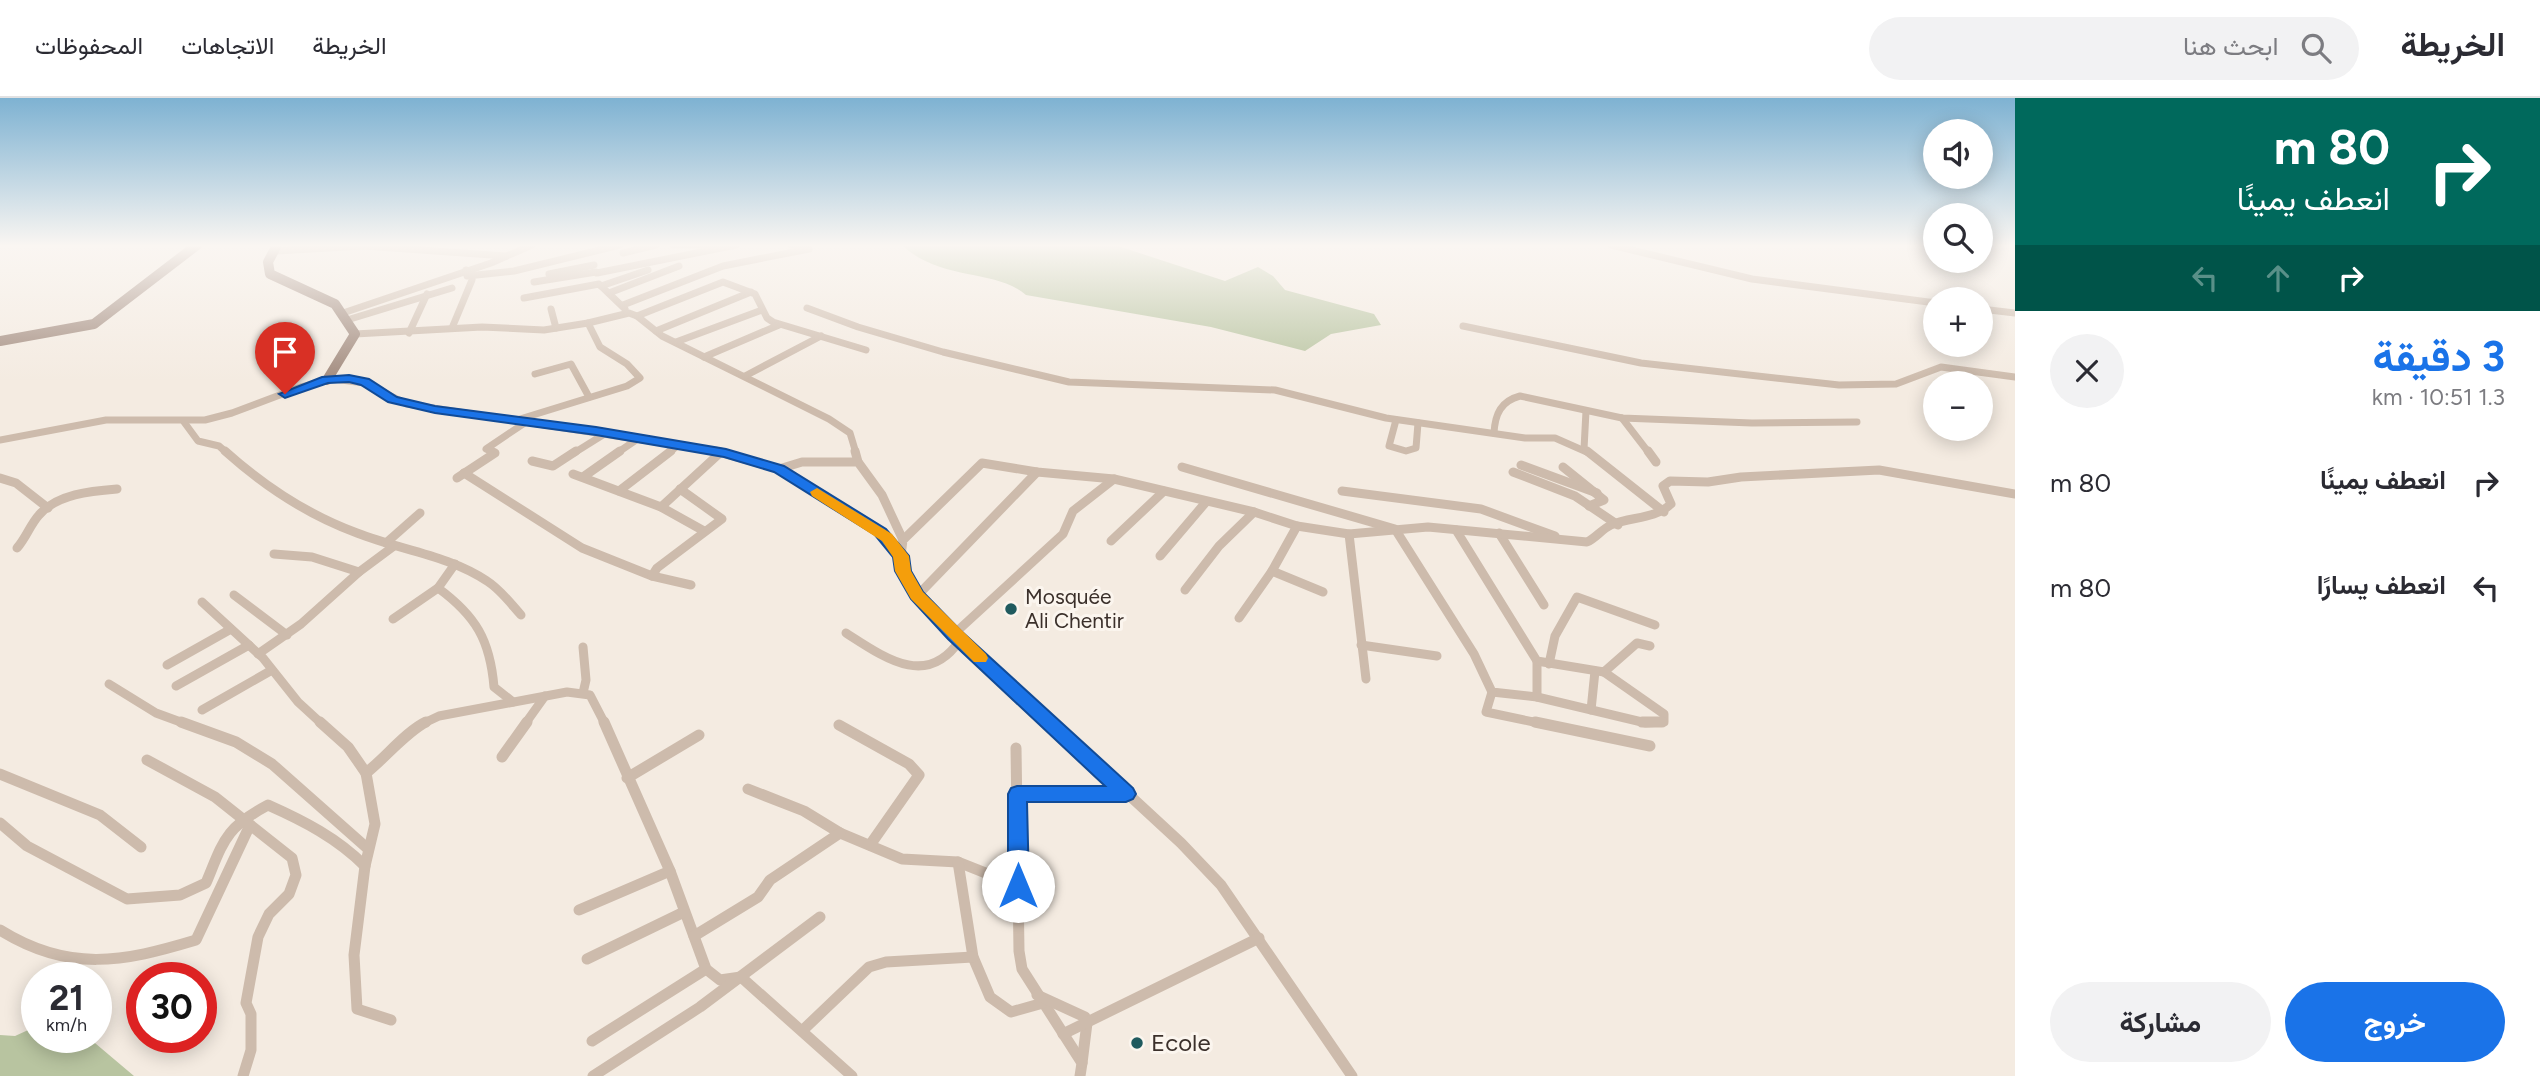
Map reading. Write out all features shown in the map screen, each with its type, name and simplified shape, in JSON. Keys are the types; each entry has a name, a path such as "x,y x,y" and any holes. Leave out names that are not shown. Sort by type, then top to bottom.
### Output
{"street":[{"path":"1,342 94,324 137,291"},
{"path":"306,291 335,304 355,334"},
{"path":"345,316 412,291"},
{"path":"345,316 443,291"},
{"path":"452,328 468,291"},
{"path":"524,298 567,291"},
{"path":"606,291 629,313 656,331 829,419 850,433 858,462 882,495 904,540"},
{"path":"609,293 615,291"},
{"path":"623,305 660,291"},
{"path":"637,316 701,291"},
{"path":"747,291 755,294 767,318 779,325 866,350"},
{"path":"1841,291 1923,301"},
{"path":"656,331 751,292"},
{"path":"409,332 427,295"},
{"path":"807,308 858,327 943,352 1069,382 1275,390 1299,394 1334,407 1396,420 1555,439 1584,449 1664,512"},
{"path":"551,309 556,328"},
{"path":"676,342 761,310"},
{"path":"1993,310 2015,313"},
{"path":"355,334 452,328 544,330 629,313"},
{"path":"515,421 627,386 640,378 627,364 600,346 588,323"},
{"path":"704,357 779,325"},
{"path":"1463,326 1641,363 1839,385 1896,384 1941,367 2015,377"},
{"path":"327,380 355,334"},
{"path":"744,376 821,336"},
{"path":"535,373 571,364 589,397"},
{"path":"0,440 117,419 153,418 184,422 216,418 327,380 349,379 365,382 392,400 407,404 721,452 779,469 881,532 901,556"},
{"path":"1494,433 1494,421 1507,399 1520,396 1537,397 1622,418 1752,423 1857,422"},
{"path":"1584,449 1586,411"},
{"path":"1622,418 1656,462"},
{"path":"1396,420 1389,446 1406,451 1416,449 1418,423"},
{"path":"184,422 198,441 219,446 254,477 332,524 455,564 489,582 521,615"},
{"path":"526,422 486,449 495,453 461,475 582,548 652,576 691,585"},
{"path":"533,461 553,466 606,433"},
{"path":"583,477 639,438"},
{"path":"619,491 679,445"},
{"path":"661,507 721,452"},
{"path":"779,469 795,462 858,462"},
{"path":"1352,1076 1221,885 1181,843 957,637 917,596 903,571 901,556 904,540 982,463 1037,472 1114,479 1254,512 1297,526 1349,534 1428,527 1564,540 1594,540 1608,527 1643,520 1664,512 1671,505 1663,486 1665,482 1676,480 1707,482 1741,477 1879,470 2015,494"},
{"path":"1521,465 1597,493"},
{"path":"1182,467 1395,529 1474,654 1492,692 1486,712 1650,746"},
{"path":"1563,467 1604,500 1589,506"},
{"path":"917,596 1037,472"},
{"path":"1513,472 1575,496 1618,525"},
{"path":"573,474 661,507 704,531"},
{"path":"0,478 16,483 48,508"},
{"path":"846,633 900,661 919,667 935,664 957,637 1063,534 1069,515 1114,479"},
{"path":"17,548 29,536 39,514 48,508 73,496 117,489"},
{"path":"652,576 657,568 722,519 680,489"},
{"path":"1111,541 1164,491"},
{"path":"1342,491 1480,509 1564,540"},
{"path":"1160,555 1206,502"},
{"path":"1185,590 1220,546 1254,512"},
{"path":"258,654 287,635 359,572 365,570 420,513"},
{"path":"1239,618 1272,571 1297,526"},
{"path":"1456,530 1537,661 1537,697"},
{"path":"1499,533 1544,605"},
{"path":"1349,534 1366,680"},
{"path":"274,554 312,556 359,572"},
{"path":"393,619 438,588 455,564"},
{"path":"1272,571 1323,592"},
{"path":"438,588 460,604 484,636 492,663 494,687 513,702"},
{"path":"234,595 287,635"},
{"path":"1549,664 1555,636 1577,597 1655,625"},
{"path":"202,602 258,654 298,702 348,747 366,773 374,824 367,848 354,947 354,992 357,1009 391,1020"},
{"path":"167,665 231,629"},
{"path":"1591,710 1600,671 1637,643 1650,646"},
{"path":"176,686 248,645"},
{"path":"1361,645 1437,656"},
{"path":"583,647 586,680 583,693"},
{"path":"1492,692 1537,697 1658,724 1666,718 1600,671 1537,661"},
{"path":"202,710 272,670"},
{"path":"109,684 156,713 236,742 272,764 367,848"},
{"path":"366,773 387,757 405,736 439,716 567,692 590,695 614,740 627,778 670,871 706,969 720,980 740,977 852,1076"},
{"path":"502,757 545,696"},
{"path":"839,725 909,764 919,775 870,845"},
{"path":"627,778 699,735"},
{"path":"1016,748 1019,951 1022,969 1063,1034 1081,1070"},
{"path":"147,760 215,797 292,858 296,875 289,894 269,914 258,937 246,1003 251,1014 251,1050 243,1076"},
{"path":"3,781 100,815 141,847"},
{"path":"748,789 804,811 841,833 902,859 958,862 1018,886"},
{"path":"1017,794 1126,794"},
{"path":"0,823 27,846 127,899 180,895 206,883 225,838 268,805 347,846 365,866"},
{"path":"0,930 54,954 97,963 139,957 196,940 246,822"},
{"path":"694,936 758,897 770,880 841,833"},
{"path":"958,862 973,957 990,997 1012,1012 1040,999 1079,1012 1087,1023 1081,1070"},
{"path":"579,910 670,871"},
{"path":"587,959 684,912"},
{"path":"593,1076 740,977 820,917"},
{"path":"1063,1034 1259,938"},
{"path":"803,1030 869,967 886,962 973,957"},
{"path":"592,1041 706,969"}],"green space":[{"path":"1019,291 1287,291 1374,314 1381,325 1331,334 1305,351 1211,327 1026,295"},
{"path":"21,1033 21,1053 107,1053 134,1076 0,1076 0,1035 15,1036"}],"slow traffic":[{"path":"817,492 887,537 901,556 903,571 917,596 980,658"}],"place":[{"name":"Mosquée Ali Chentir","path":"1011,609"},
{"name":"Ecole","path":"1137,1043"}],"route":[{"path":"285,394 327,380 349,379 365,382 392,400 435,410 596,431 726,453 779,469 881,532 901,556 903,571 917,596 954,635 1126,794 1017,794 1018,886"}]}
